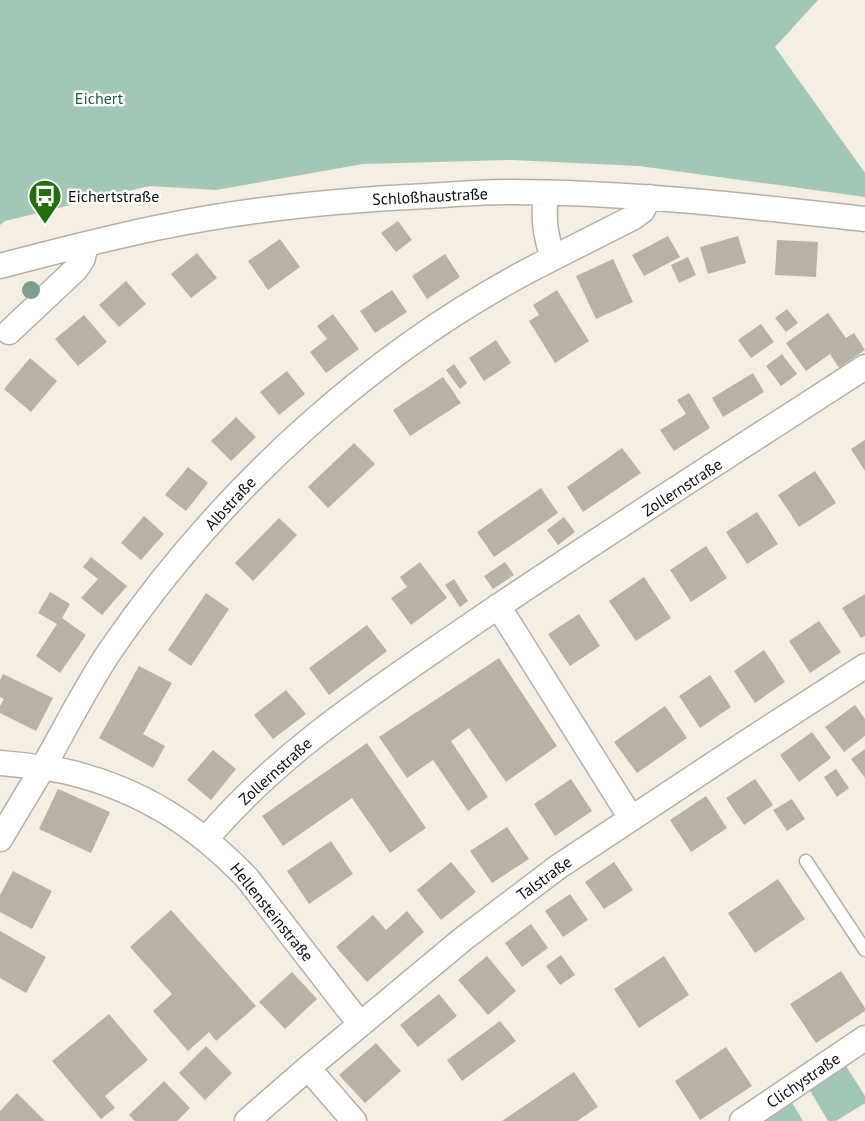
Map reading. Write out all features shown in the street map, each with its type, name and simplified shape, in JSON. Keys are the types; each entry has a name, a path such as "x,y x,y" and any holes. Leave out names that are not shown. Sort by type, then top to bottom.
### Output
{"street":[{"name":"Schloßhaustraße","path":"0,266 128,234 228,215 381,198 507,192 650,197 865,219"},
{"path":"546,193 544,208 546,233 553,258"},
{"name":"Albstraße","path":"0,839 43,768 89,684 132,620 191,545 247,484 343,396 417,339 502,285 634,218 642,211 650,197"},
{"path":"3,330 76,269 86,244"},
{"name":"Zollernstraße","path":"206,839 261,781 313,736 354,705 498,606 865,367"},
{"path":"498,606 631,818"},
{"name":"Talstraße","path":"248,1121 360,1024 480,925 558,867 865,666"},
{"name":"Hellensteinstraße","path":"0,762 87,777 160,807 206,839 247,878 360,1024"},
{"name":"Clichystraße","path":"742,1121 865,1038"},
{"path":"308,1068 354,1121"}],"lane":[{"path":"806,861 865,950"}],"green space":[{"name":"Eichert","path":"0,0 818,0 775,47 865,173 865,197 639,166 512,160 363,164 216,190 149,186 5,221 0,225"},
{"path":"846,1066 865,1096 865,1103 836,1121 828,1121 809,1089"},
{"path":"790,1099 803,1121 755,1121"}],"building":[{"path":"398,221 412,240 396,252 381,233"},
{"path":"668,236 680,257 644,276 632,255"},
{"path":"738,236 746,263 708,274 700,247"},
{"path":"280,239 300,267 268,290 248,261"},
{"path":"777,240 818,242 816,277 775,275"},
{"path":"197,253 217,278 191,298 171,274"},
{"path":"445,254 460,277 427,299 412,276"},
{"path":"688,257 696,275 679,283 671,265"},
{"path":"613,259 633,302 596,319 576,276"},
{"path":"126,281 146,304 119,327 99,305"},
{"path":"392,290 407,312 375,333 360,311"},
{"path":"557,290 589,341 555,363 529,321 539,315 533,305"},
{"path":"787,309 798,323 786,332 775,318"},
{"path":"828,313 846,338 854,333 865,350 839,368 830,354 806,371 786,343"},
{"path":"333,314 359,349 326,373 310,352 327,339 317,326"},
{"path":"84,315 107,342 78,366 55,339"},
{"path":"761,324 774,342 751,358 738,340"},
{"path":"496,340 511,363 484,381 469,358"},
{"path":"782,354 797,374 781,386 766,366"},
{"path":"30,358 57,381 31,412 4,389"},
{"path":"454,364 467,383 460,389 446,370"},
{"path":"287,371 305,394 279,415 260,392"},
{"path":"753,373 764,392 723,417 712,398"},
{"path":"443,377 461,403 410,436 393,410"},
{"path":"689,393 710,428 674,451 660,430 686,414 677,400"},
{"path":"236,417 256,437 231,461 211,441"},
{"path":"865,440 865,471 851,449"},
{"path":"354,443 375,464 328,508 308,487"},
{"path":"622,448 641,473 583,512 567,487"},
{"path":"188,467 208,483 186,511 165,495"},
{"path":"815,471 836,503 799,527 778,495"},
{"path":"541,488 558,513 494,557 477,532"},
{"path":"757,512 778,544 747,564 726,532"},
{"path":"144,516 164,534 141,560 121,543"},
{"path":"564,517 575,532 558,545 547,530"},
{"path":"279,518 297,535 253,581 235,563"},
{"path":"706,546 727,578 691,602 670,570"},
{"path":"91,557 127,586 102,615 81,598 98,579 83,567"},
{"path":"420,562 447,598 411,625 391,598 407,587 400,577"},
{"path":"505,562 514,575 493,589 484,576"},
{"path":"644,577 671,618 636,641 609,601"},
{"path":"454,579 468,601 460,607 445,585"},
{"path":"50,592 70,604 62,618 86,635 60,673 36,656 57,624 38,613"},
{"path":"206,593 229,609 191,666 168,650"},
{"path":"865,594 865,636 861,638 842,608"},
{"path":"579,614 600,646 570,666 548,634"},
{"path":"819,621 841,652 810,673 789,641"},
{"path":"367,625 387,651 329,695 309,668"},
{"path":"764,650 785,682 755,703 734,671"},
{"path":"499,658 557,746 506,782 469,728 451,741 488,797 468,811 433,760 407,778 379,737"},
{"path":"139,666 172,683 143,734 165,746 153,768 99,738"},
{"path":"3,674 53,698 36,731 0,713 0,706 4,699 0,697 0,680"},
{"path":"710,675 731,707 700,728 679,696"},
{"path":"286,690 306,714 273,739 254,715"},
{"path":"855,705 865,719 865,736 844,752 825,727"},
{"path":"665,706 687,738 637,773 614,742"},
{"path":"812,732 831,758 799,782 780,755"},
{"path":"367,743 426,828 390,853 352,798 283,846 262,816"},
{"path":"865,749 865,778 851,759"},
{"path":"213,750 236,769 211,800 187,780"},
{"path":"836,769 849,788 837,797 824,777"},
{"path":"571,779 592,811 555,836 534,804"},
{"path":"755,779 773,805 744,825 726,798"},
{"path":"58,789 110,812 91,853 39,829"},
{"path":"706,796 727,828 691,852 670,820"},
{"path":"792,799 805,819 787,831 773,810"},
{"path":"507,827 529,859 492,883 470,851"},
{"path":"331,841 353,874 309,904 287,871"},
{"path":"451,862 476,892 441,920 417,890"},
{"path":"614,862 633,890 604,909 585,882"},
{"path":"13,871 52,891 32,929 0,912 0,895"},
{"path":"778,879 805,919 755,953 728,913"},
{"path":"570,894 588,920 563,937 545,911"},
{"path":"171,910 256,1006 216,1041 209,1032 188,1051 153,1011 172,994 130,947"},
{"path":"407,911 424,932 367,982 336,947 373,915 386,930"},
{"path":"531,924 548,948 522,967 505,943"},
{"path":"0,931 46,957 26,993 0,978"},
{"path":"561,955 575,975 560,985 546,966"},
{"path":"487,956 516,991 488,1015 458,980"},
{"path":"664,956 689,995 639,1028 614,989"},
{"path":"841,971 865,1011 816,1043 790,1004"},
{"path":"292,972 317,999 285,1029 259,1002"},
{"path":"439,994 457,1016 418,1047 400,1025"},
{"path":"109,1014 148,1060 105,1096 115,1108 101,1119 52,1061"},
{"path":"500,1021 516,1041 462,1081 447,1060"},
{"path":"376,1043 401,1071 365,1103 339,1075"},
{"path":"206,1046 232,1073 205,1100 179,1073"},
{"path":"726,1047 752,1086 700,1120 675,1081"},
{"path":"574,1072 598,1107 577,1121 502,1121"},
{"path":"164,1081 190,1108 177,1121 135,1121 129,1115"},
{"path":"17,1093 45,1121 0,1121 0,1111"}],"place":[{"name":"Eichertstraße","path":"45,225"}]}
